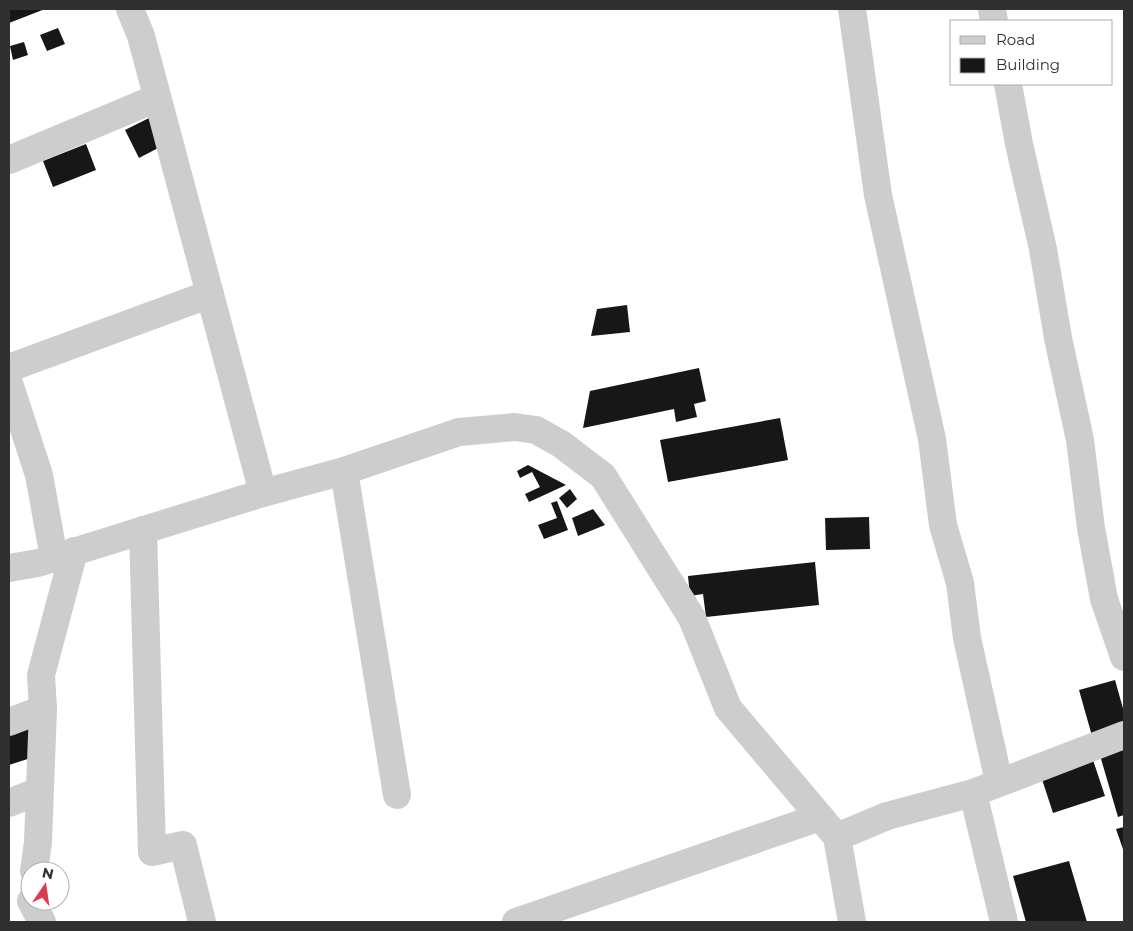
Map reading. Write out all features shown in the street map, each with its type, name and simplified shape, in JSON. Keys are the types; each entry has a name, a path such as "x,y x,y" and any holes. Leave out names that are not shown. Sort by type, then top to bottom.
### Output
{"street":[{"path":"130,9 141,36 263,493"},
{"path":"852,9 878,195 932,440 944,525 960,584 967,638 999,782"},
{"path":"1008,85 1018,144 1043,249 1058,338 1080,440 1091,528 1104,599 1124,657"},
{"path":"9,160 158,98"},
{"path":"9,368 210,294"},
{"path":"9,383 64,555 42,675 43,709 38,842 35,861"},
{"path":"9,568 64,555 263,493 344,471 459,432 515,427 536,430 562,444 603,476 692,618 728,708 828,827 852,922"},
{"path":"344,471 398,796"},
{"path":"143,530 152,852 183,845 202,922"},
{"path":"9,722 43,709"},
{"path":"516,922 828,827 887,816 974,793 1124,735"},
{"path":"9,802 39,791"},
{"path":"974,793 1004,922"},
{"path":"36,911 42,922"}],"building":[{"path":"9,9 45,9 9,23"},
{"path":"58,28 65,44 47,51 40,35"},
{"path":"24,42 28,55 13,60 10,46"},
{"path":"149,118 162,146 139,158 125,130"},
{"path":"86,144 96,170 53,187 43,161"},
{"path":"627,305 630,332 591,336 597,309"},
{"path":"699,368 706,401 694,404 697,417 676,422 674,409 583,428 590,391"},
{"path":"780,418 788,460 668,482 660,440"},
{"path":"528,465 566,485 529,502 525,494 540,487 532,472 520,478 517,471"},
{"path":"570,489 577,499 567,508 559,498"},
{"path":"557,501 568,530 544,539 538,525 557,518 551,503"},
{"path":"593,509 605,525 578,536 572,518"},
{"path":"869,517 870,549 826,550 825,518"},
{"path":"815,562 819,605 706,617 703,594 690,596 688,576"},
{"path":"1115,680 1124,712 1124,727 1092,736 1079,690"},
{"path":"38,717 37,756 9,765 9,728"},
{"path":"1124,744 1124,815 1118,817 1099,752"},
{"path":"1091,754 1105,796 1053,813 1039,770"},
{"path":"1124,827 1124,852 1116,829"},
{"path":"1069,861 1087,922 1026,922 1013,876"}]}
